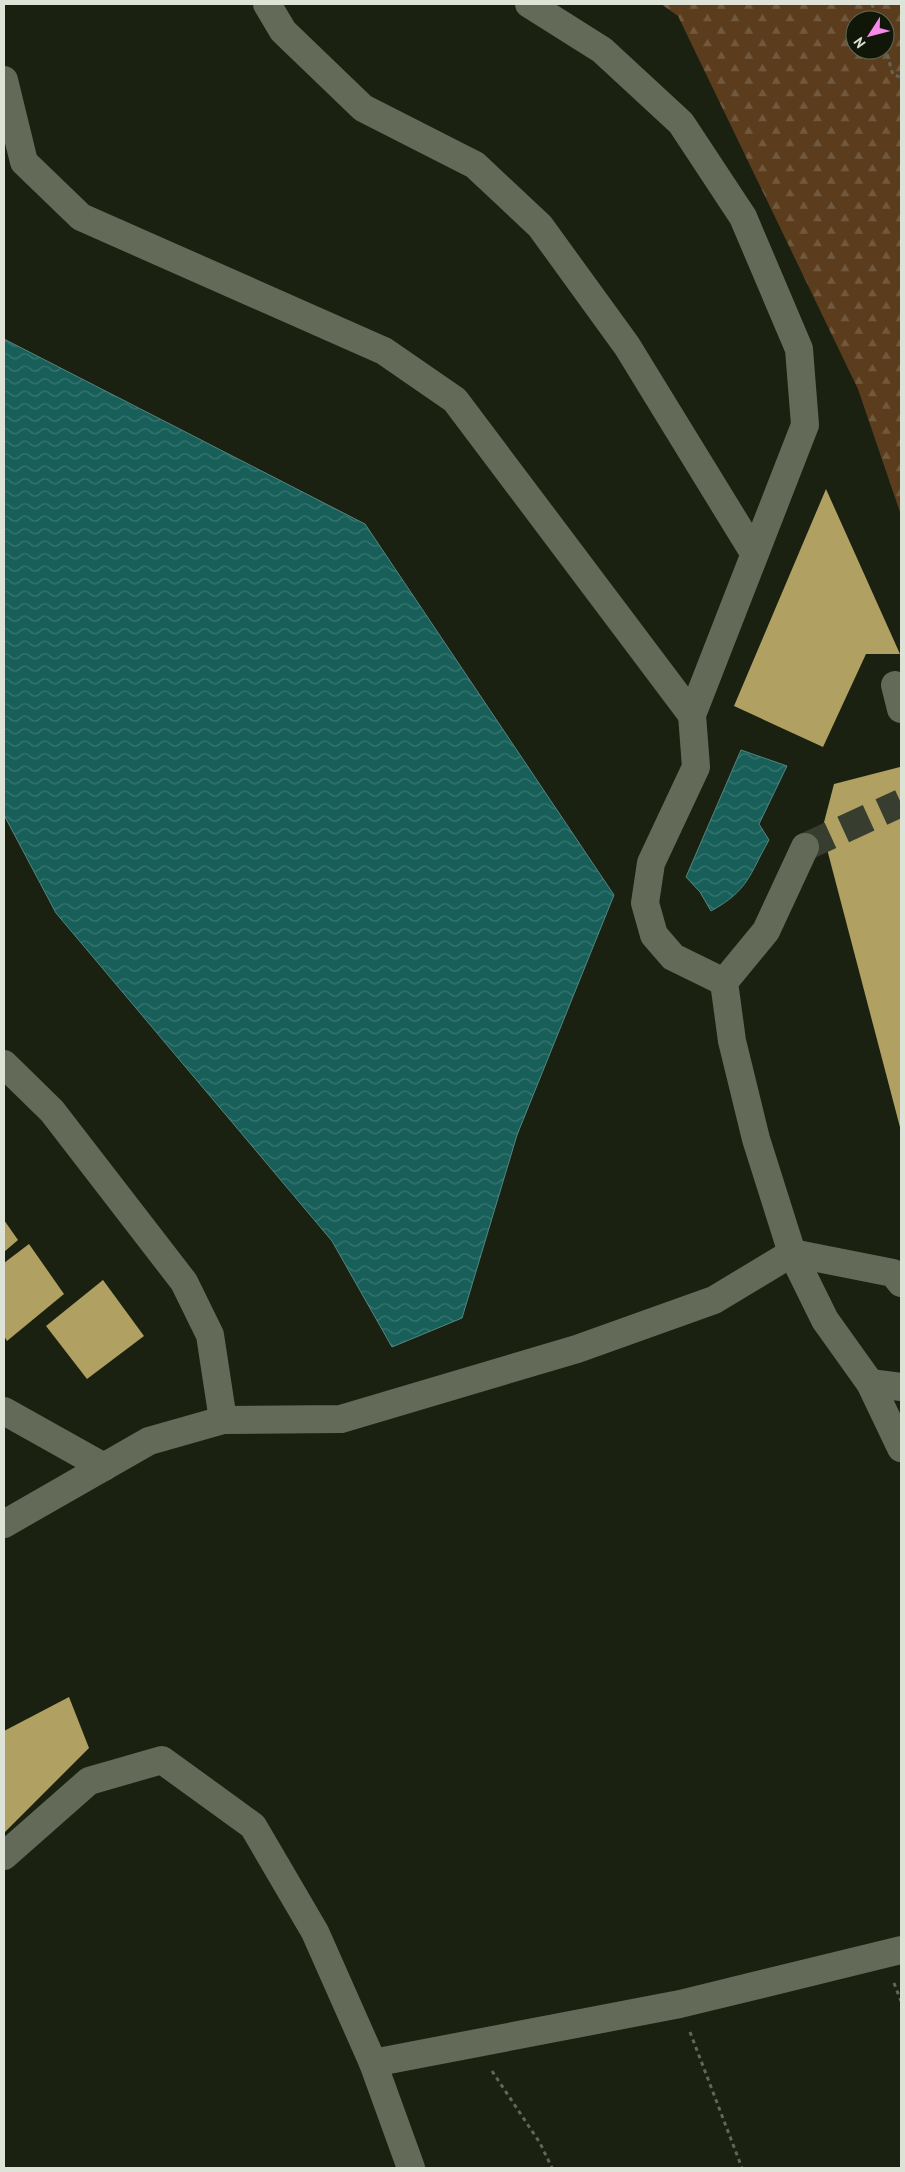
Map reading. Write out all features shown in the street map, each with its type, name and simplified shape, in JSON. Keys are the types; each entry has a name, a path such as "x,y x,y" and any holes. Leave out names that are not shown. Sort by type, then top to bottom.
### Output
{"street":[{"path":"267,4 283,31 363,108 475,165 540,226 627,346 754,553"},
{"path":"529,4 602,50 681,123 743,217 799,349 805,425 692,715 696,767 651,863 645,903 654,935 673,957 724,982"},
{"path":"4,80 24,162 81,216 384,351 455,400 692,715"},
{"path":"805,847 766,932 724,982 732,1041 756,1139 792,1253 825,1320 870,1383 901,1448"},
{"path":"4,1064 52,1111 184,1282 210,1335 223,1420"},
{"path":"4,1524 149,1442 223,1420 341,1419 577,1349 714,1300 792,1253 893,1273 901,1283"},
{"path":"870,1383 901,1387"},
{"path":"870,1383 901,1411"},
{"path":"4,1411 104,1467"},
{"path":"4,1856 89,1782 162,1760 253,1826 315,1932 373,2063 411,2168"},
{"path":"373,2063 480,2044 680,2004 901,1950"}],"path":[{"path":"889,60 893,75 901,77"},
{"path":"680,2004 742,2168"},
{"path":"480,2044 487,2063 540,2143 552,2168"}],"green space":[{"path":"661,4 901,4 901,515 858,389 678,16"}],"water":[{"path":"4,339 365,524 614,895 517,1135 462,1318 392,1347 332,1241 56,913 4,815"},
{"path":"741,750 787,766 759,824 769,840 741,889 711,911 700,892 686,877"}],"building":[{"path":"826,489 900,654 866,654 823,747 734,706"},
{"path":"900,767 901,1131 822,830 834,784"},
{"path":"4,1220 18,1240 4,1252"},
{"path":"29,1244 64,1294 7,1341 4,1336 4,1263"},
{"path":"103,1280 144,1336 87,1379 46,1326"},
{"path":"69,1697 89,1748 4,1833 4,1731"}],"tunnel":[{"path":"805,847 901,803"}]}
